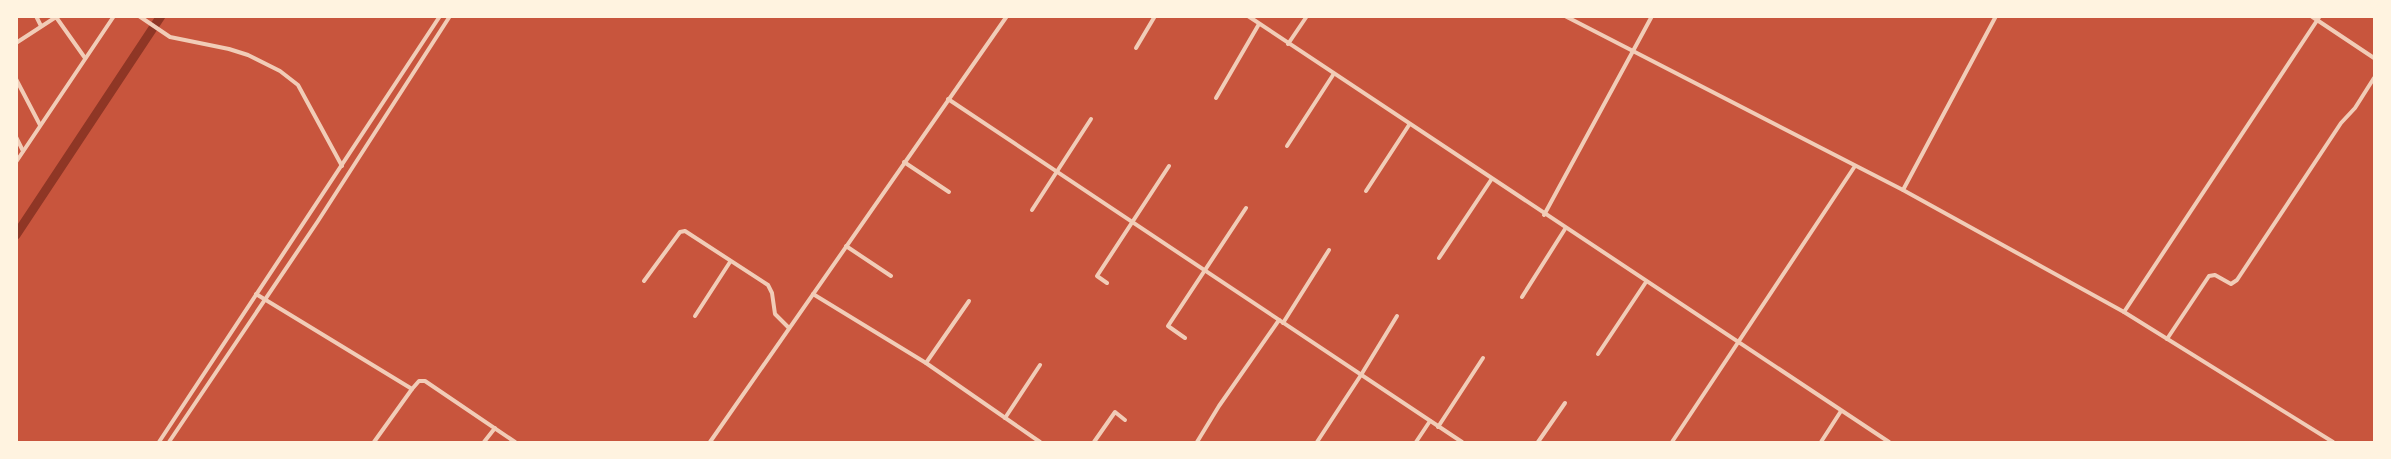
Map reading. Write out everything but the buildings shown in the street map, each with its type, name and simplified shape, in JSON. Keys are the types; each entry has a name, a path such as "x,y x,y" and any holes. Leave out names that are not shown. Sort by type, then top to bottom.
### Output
{"street":[{"path":"36,16 41,27"},
{"path":"16,43 56,16 85,58"},
{"path":"16,162 114,16"},
{"path":"139,16 170,37 240,52 289,77 298,85 342,166"},
{"path":"159,442 440,16"},
{"path":"170,442 450,16"},
{"path":"710,442 1007,16"},
{"path":"1136,48 1155,16"},
{"path":"1248,16 1333,75 1889,442"},
{"path":"1288,44 1307,16"},
{"path":"1565,16 1903,190 2124,312 2333,442"},
{"path":"1544,215 1652,16"},
{"path":"1903,190 1996,16"},
{"path":"2311,16 2319,19 2374,58"},
{"path":"2124,312 2319,19"},
{"path":"1216,98 1259,24"},
{"path":"1287,146 1333,75"},
{"path":"2167,339 2209,276 2215,275 2231,284 2237,280 2341,123 2355,108 2374,78"},
{"path":"16,79 40,125"},
{"path":"948,99 1462,442"},
{"path":"1032,210 1091,119"},
{"path":"1366,191 1409,125"},
{"path":"16,137 23,151"},
{"path":"904,162 949,192"},
{"path":"1107,283 1097,276 1169,166"},
{"path":"1672,442 1855,166"},
{"path":"1439,258 1491,180"},
{"path":"1185,338 1168,326 1246,208"},
{"path":"1522,297 1565,229"},
{"path":"644,280 682,231 771,289 775,314 789,328"},
{"path":"846,246 891,276"},
{"path":"1197,442 1219,406 1329,250"},
{"path":"695,316 730,262"},
{"path":"1598,354 1646,282"},
{"path":"256,294 411,389"},
{"path":"813,294 926,363 1040,442"},
{"path":"926,363 969,301"},
{"path":"1317,442 1397,315"},
{"path":"1438,427 1482,358"},
{"path":"1005,418 1040,364"},
{"path":"374,442 419,381 425,381 515,442"},
{"path":"1538,442 1565,403"},
{"path":"1821,442 1841,411"},
{"path":"1094,442 1115,412 1125,420"},
{"path":"1416,442 1430,421"},
{"path":"484,442 495,428"}],"waterway":[{"path":"16,235 161,16"}]}
